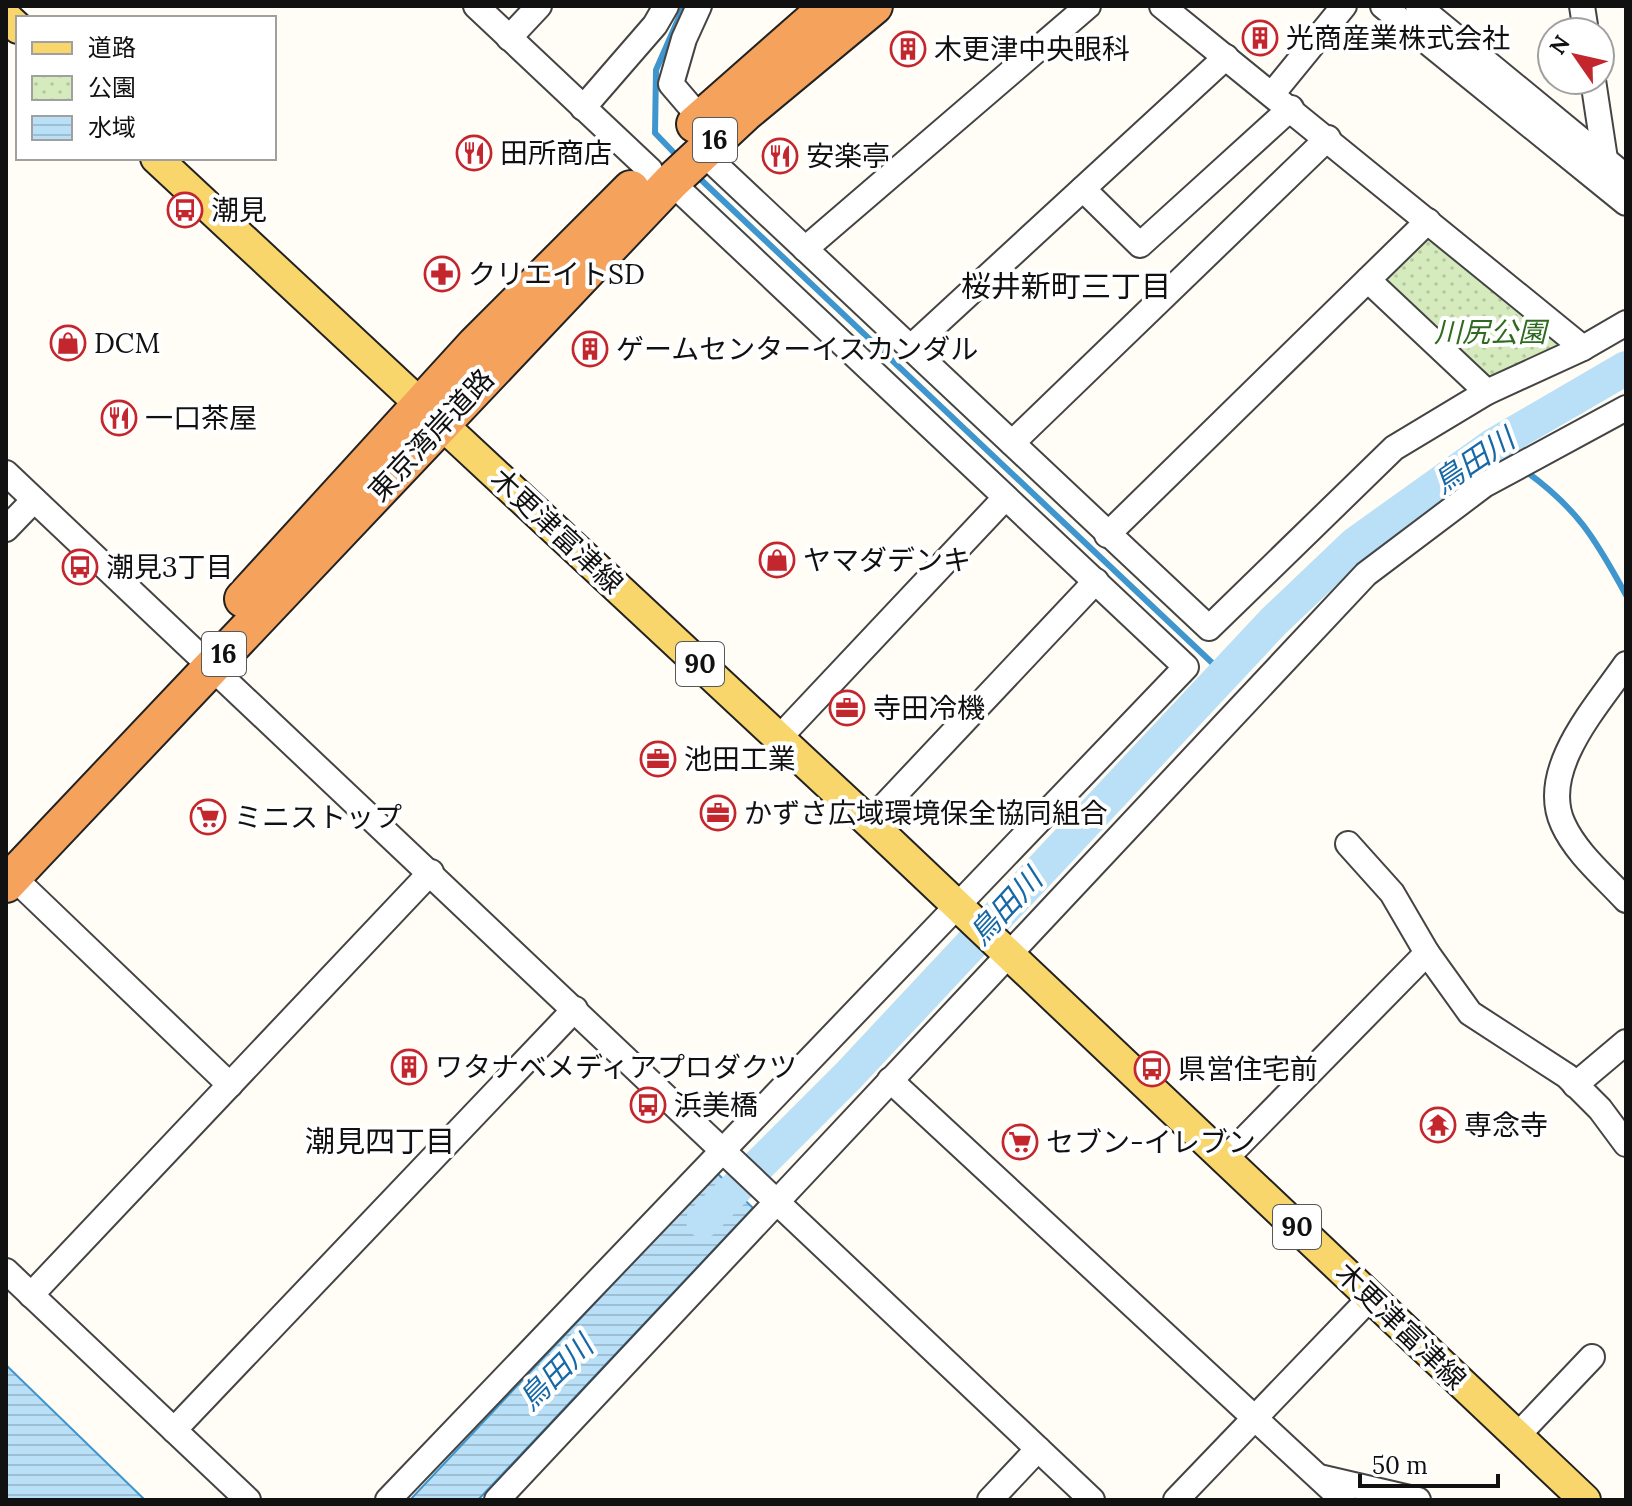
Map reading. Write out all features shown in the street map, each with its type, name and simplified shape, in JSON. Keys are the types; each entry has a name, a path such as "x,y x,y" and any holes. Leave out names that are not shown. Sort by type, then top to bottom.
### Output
{"highway":[{"name":"東京湾岸道路","path":"8,870 431,414 829,6"},
{"name":"東京湾岸道路","path":"701,136 874,6"}],"main road":[{"name":"木更津富津線","path":"158,160 957,906"},
{"name":"90","path":"957,906 1008,953"},
{"name":"木更津富津線","path":"1008,953 1585,1500"}],"street":[{"path":"388,1500 1186,667 476,6"},
{"path":"509,38 539,6"},
{"path":"583,108 655,25 666,6"},
{"path":"699,6 684,39 671,84 701,136 805,249 1209,628"},
{"path":"805,249 1088,6"},
{"path":"1162,6 1282,100 1583,348"},
{"path":"1083,189 1140,245 1282,100 1344,6"},
{"path":"1383,6 1599,168 1626,177"},
{"path":"1418,6 1599,168 1626,203"},
{"path":"910,348 1226,57"},
{"path":"1594,96 1599,168"},
{"path":"1012,443 1328,138"},
{"path":"1107,535 1428,221"},
{"path":"1368,280 1487,392"},
{"path":"1180,661 1209,628 1394,448 1487,392 1583,348 1626,323"},
{"path":"497,1500 1366,574 1484,485 1626,408"},
{"path":"6,473 1092,1500"},
{"path":"779,738 1005,498"},
{"path":"6,529 34,500"},
{"path":"869,822 1096,581"},
{"path":"1626,664 1567,754 1557,776 1556,795 1562,822 1578,847 1626,900"},
{"path":"1348,844 1392,893 1427,953 1470,1013 1575,1085 1600,1109 1626,1144"},
{"path":"8,870 230,1085"},
{"path":"31,1295 431,872"},
{"path":"1225,1159 1427,953"},
{"path":"174,1430 575,1009"},
{"path":"1575,1085 1626,1042"},
{"path":"890,1080 1343,1500"},
{"path":"6,1271 248,1500"},
{"path":"1176,1500 1371,1297"},
{"path":"1516,1437 1592,1357"},
{"path":"990,1500 1038,1449"},
{"path":"1317,1477 1418,1500"}],"green space":[{"name":"川尻公園","path":"1428,233 1556,337 1557,345 1490,380 1381,277"}],"water":[{"path":"717,1173 753,1208 478,1500 410,1500"},
{"path":"6,1365 145,1500 6,1500"}],"waterway":[{"path":"680,159 655,133 656,70 684,6"},
{"path":"696,175 1225,675"},
{"name":"鳥田川","path":"703,1221 849,1075 1273,622 1355,544 1492,446 1626,368"},
{"path":"1492,446 1512,461"},
{"path":"1524,470 1558,498 1583,525 1626,595"}],"place":[{"name":"光商産業株式会社","path":"1260,38"},
{"name":"木更津中央眼科","path":"908,49"},
{"name":"田所商店","path":"474,153"},
{"name":"安楽亭","path":"780,156"},
{"name":"潮見","path":"185,210"},
{"name":"クリエイトSD","path":"442,274"},
{"name":"DCM","path":"68,343"},
{"name":"ゲームセンターイスカンダル","path":"590,349"},
{"name":"一口茶屋","path":"119,418"},
{"name":"ヤマダデンキ","path":"777,560"},
{"name":"潮見3丁目","path":"80,567"},
{"name":"寺田冷機","path":"847,708"},
{"name":"池田工業","path":"658,759"},
{"name":"かずさ広域環境保全協同組合","path":"718,813"},
{"name":"ミニストップ","path":"208,817"},
{"name":"ワタナベメディアプロダクツ","path":"409,1067"},
{"name":"県営住宅前","path":"1152,1069"},
{"name":"浜美橋","path":"648,1105"},
{"name":"専念寺","path":"1438,1125"},
{"name":"セブン-イレブン","path":"1020,1142"}],"district":[{"name":"桜井新町三丁目","path":"1066,287"},
{"name":"潮見四丁目","path":"380,1142"}]}
